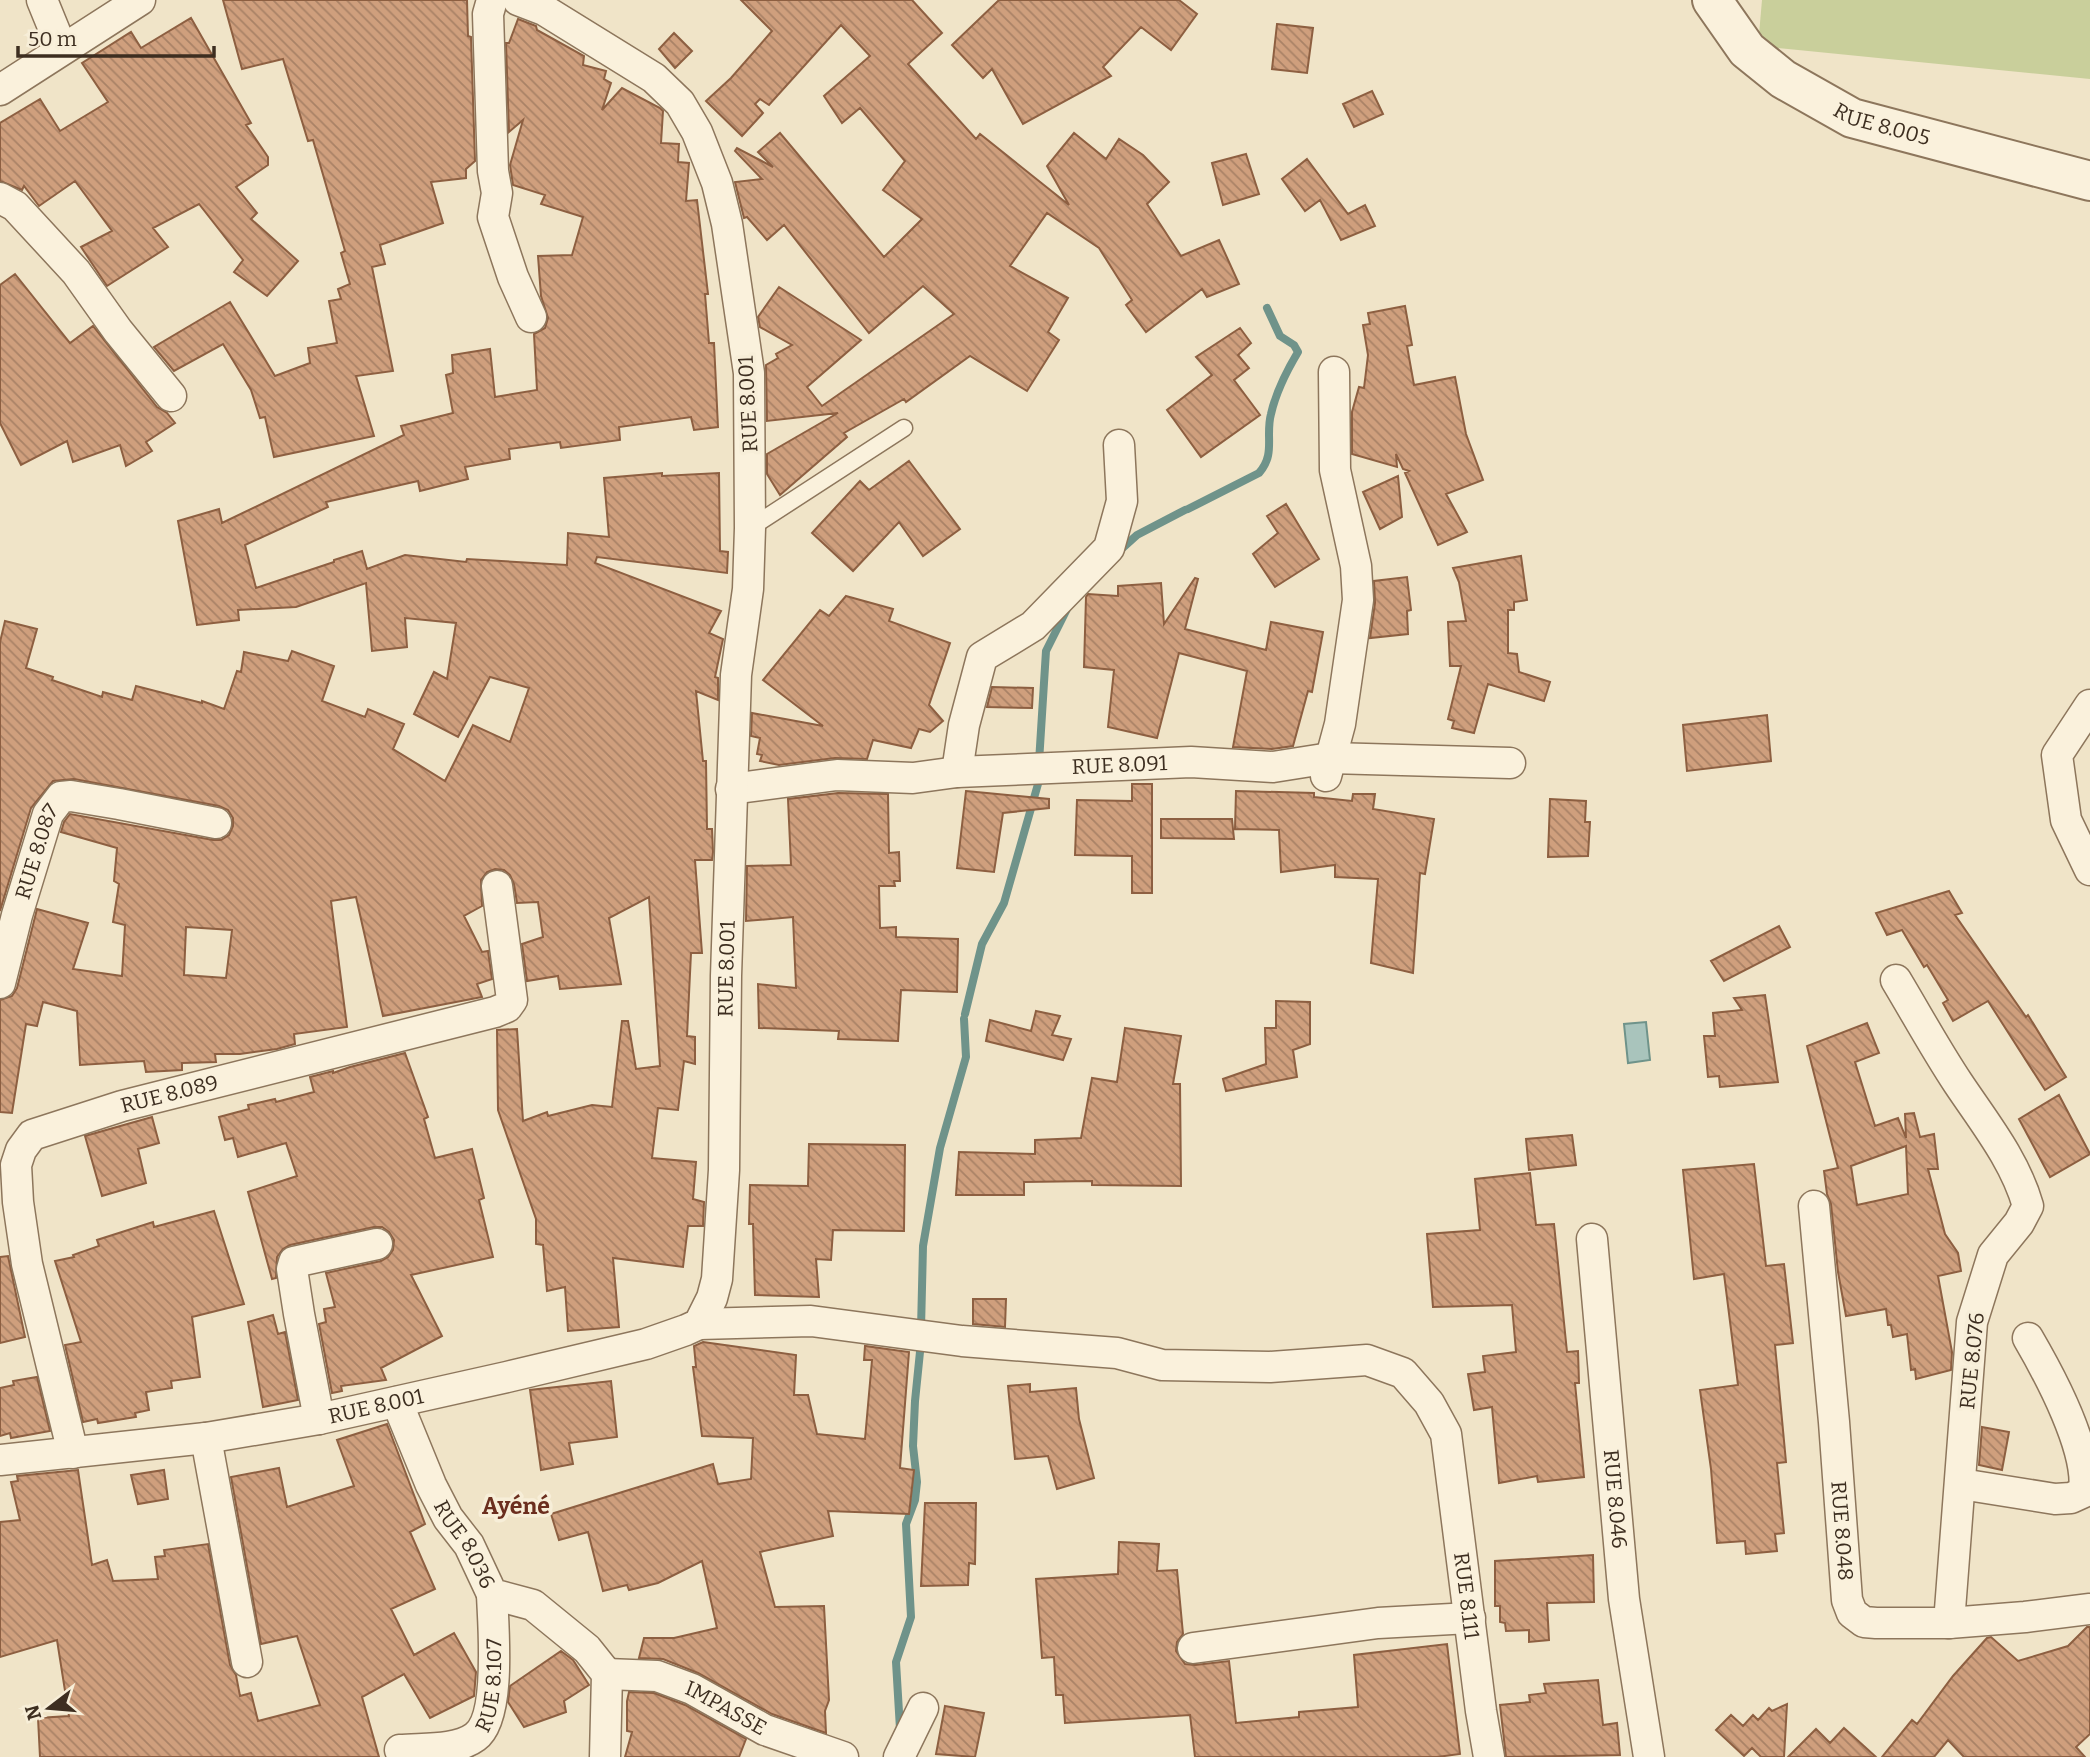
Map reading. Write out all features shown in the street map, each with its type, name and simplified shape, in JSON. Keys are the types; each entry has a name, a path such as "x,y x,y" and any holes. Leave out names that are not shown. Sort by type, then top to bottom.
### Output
{"street":[{"path":"42,0 62,49"},
{"path":"0,90 140,0"},
{"path":"492,0 488,14 488,58 496,193 493,217 513,277 531,317"},
{"name":"RUE 8.001","path":"0,1460 206,1438 319,1419 646,1344 698,1324 706,1312 717,1279 724,1170 731,789 736,675 748,589 750,528 749,373 727,224 717,183 697,132 680,103 654,78 544,10 518,0"},
{"name":"RUE 8.005","path":"1712,0 1747,50 1783,79 1852,118 2090,181"},
{"path":"0,198 15,206 76,272 118,331 170,396"},
{"path":"1328,767 1340,724 1358,600 1356,566 1335,470 1334,372"},
{"path":"957,772 964,725 982,657 1033,626 1110,548 1122,501 1119,445"},
{"path":"2090,705 2057,755 2066,820 2090,870"},
{"name":"RUE 8.091","path":"731,789 837,775 913,778 957,772 1191,762 1273,767 1510,763"},
{"name":"RUE 8.087","path":"0,983 17,915 48,814 61,797 71,796 119,804 216,823"},
{"name":"RUE 8.089","path":"73,1452 27,1264 18,1202 16,1165 21,1150 32,1135 122,1106 507,1007 512,1000 512,986 503,944 497,886"},
{"name":"RUE 8.076","path":"1896,980 1957,1082 1993,1134 2022,1186 2028,1206 2019,1223 1993,1255 1972,1322 1949,1623"},
{"name":"RUE 8.048","path":"1814,1206 1847,1600 1852,1613 1864,1622 1949,1623 2090,1609"},
{"name":"RUE 8.046","path":"1592,1238 1624,1599 1649,1757"},
{"path":"319,1419 299,1314 292,1269 294,1262 377,1244"},
{"name":"RUE 8.111","path":"698,1324 811,1321 962,1341 1117,1353 1162,1365 1270,1367 1367,1360 1404,1373 1429,1404 1446,1434 1489,1757"},
{"path":"1961,1484 2055,1499 2071,1498 2084,1492 2087,1478 2078,1445 2055,1386 2028,1338"},
{"name":"RUE 8.036","path":"397,1402 431,1485 448,1518 469,1545 492,1594 533,1605 587,1650 607,1674"},
{"path":"206,1438 247,1661"},
{"name":"RUE 8.107","path":"400,1750 456,1745 476,1736 489,1716 494,1676 492,1594"},
{"path":"1193,1648 1378,1623 1471,1618"},
{"path":"605,1757 607,1674"},
{"name":"IMPASSE","path":"607,1674 657,1676 692,1689 765,1730 843,1757"},
{"path":"899,1757 923,1708"}],"lane":[{"path":"750,528 904,428"}],"green space":[{"path":"1762,0 2090,0 2090,79 1758,46"}],"water":[{"path":"1646,1022 1650,1060 1628,1063 1624,1024"}],"building":[{"path":"223,0 467,0 468,36 471,37 475,161 466,169 466,178 431,182 443,223 380,245 385,264 372,267 393,371 356,376 374,436 274,457 265,417 260,418 251,390 223,344 174,371 154,347 230,302 275,376 310,363 308,348 337,343 329,301 341,299 338,289 350,284 341,253 345,251 313,140 308,141 283,59 242,69"},
{"path":"741,0 912,0 942,33 908,64 976,139 980,134 1069,205 1047,166 1074,133 1106,159 1119,139 1143,155 1169,182 1147,204 1181,256 1219,240 1239,284 1207,297 1202,289 1146,332 1126,305 1132,300 1099,248 1047,213 1010,266 1068,298 1048,332 1059,340 1027,391 970,356 906,402 904,399 844,433 847,437 780,495 767,474 767,454 838,413 767,421 766,365 778,358 776,354 792,345 760,327 758,317 779,287 861,340 807,387 822,406 954,314 923,286 869,333 784,225 767,240 747,217 744,218 735,182 762,179 735,151 737,148 773,167 758,152 780,133 884,257 922,219 883,190 905,161 860,108 842,123 824,96 870,56 841,25 769,105 760,99 755,104 763,113 742,136 706,101 731,78 772,31"},
{"path":"999,0 1179,0 1197,14 1171,50 1141,27 1103,67 1111,76 1023,124 992,69 983,78 952,45"},
{"path":"191,18 251,123 246,125 268,157 268,165 236,187 257,213 251,219 298,261 267,296 234,272 243,260 199,204 153,228 168,247 107,286 81,247 112,231 75,181 39,206 24,186 22,190 0,181 0,123 40,99 60,131 108,102 82,63 131,32 141,48"},
{"path":"518,19 536,26 537,30 584,56 583,65 606,71 604,79 611,83 602,110 622,88 663,111 661,143 679,144 678,162 689,163 686,201 697,200 708,294 705,294 709,343 714,343 718,427 694,430 691,417 619,427 620,440 561,448 560,442 509,449 510,459 465,467 468,479 420,491 418,481 326,502 328,507 245,545 256,588 362,551 367,569 405,555 466,562 467,559 567,565 568,533 609,537 604,478 662,473 662,476 719,473 720,551 728,552 727,573 597,557 595,563 721,611 709,633 723,639 715,677 718,678 718,700 696,691 703,761 706,761 707,829 712,829 713,852 712,860 695,860 702,953 691,953 687,1036 695,1037 695,1064 684,1061 678,1110 658,1108 652,1158 696,1162 693,1199 704,1202 703,1226 688,1226 683,1267 613,1258 619,1327 568,1331 565,1287 547,1291 543,1245 536,1244 536,1219 498,1110 497,1030 517,1029 523,1121 547,1112 548,1116 592,1105 612,1107 622,1021 628,1021 636,1069 660,1066 649,897 609,918 621,984 560,989 558,976 527,981 522,944 543,937 538,902 517,903 510,875 504,870 487,872 481,880 482,906 464,916 482,952 488,951 492,979 477,984 482,997 383,1016 356,897 331,901 347,1027 294,1034 295,1044 277,1049 215,1054 216,1062 182,1063 182,1070 146,1072 144,1061 80,1065 77,1011 43,1002 37,1026 26,1024 12,1113 0,1112 0,1000 12,996 17,988 37,909 88,923 73,969 122,976 125,925 113,922 119,884 114,881 117,848 61,832 70,814 213,840 221,840 229,835 233,826 233,818 228,810 219,806 74,779 53,781 31,808 0,911 0,642 5,621 37,629 26,668 102,697 103,692 132,700 136,686 202,701 224,709 237,671 241,672 244,652 288,661 292,651 334,666 322,701 365,717 368,709 404,724 393,749 445,781 473,725 510,742 529,688 490,677 458,737 414,714 434,672 447,679 456,623 405,618 407,647 372,651 366,583 296,607 238,610 239,620 197,625 178,521 219,509 222,523 404,435 401,426 453,413 446,375 453,373 452,355 490,349 495,397 537,390 534,334 545,328 548,318 541,296 538,256 572,255 583,217 541,204 545,195 513,185 510,165 523,120 509,132 506,43 509,43","holes":["186,927 232,930 226,978 184,975"]},
{"path":"1277,24 1313,28 1307,73 1272,69"},
{"path":"674,33 692,51 675,68 659,49"},
{"path":"1372,91 1383,114 1354,127 1343,104"},
{"path":"1246,154 1259,194 1223,205 1212,163"},
{"path":"1307,159 1348,214 1365,205 1375,226 1341,240 1320,200 1305,211 1282,179"},
{"path":"15,274 70,343 93,326 157,407 167,413 175,423 146,442 152,451 126,466 120,445 73,462 67,441 21,465 0,423 0,285"},
{"path":"1405,306 1412,345 1407,346 1414,385 1455,377 1466,434 1483,480 1446,494 1467,532 1438,545 1405,473 1409,471 1403,469 1396,454 1397,467 1352,454 1352,412 1359,387 1364,388 1368,355 1363,325 1370,324 1368,313"},
{"path":"1240,328 1251,343 1238,355 1249,368 1234,380 1260,415 1201,457 1167,410 1212,375 1196,357"},
{"path":"909,461 960,529 923,556 899,522 853,571 812,533 860,481 869,490"},
{"path":"1398,476 1402,517 1380,529 1363,492"},
{"path":"1286,504 1319,559 1275,587 1253,554 1278,533 1267,516"},
{"path":"1521,556 1527,600 1514,602 1514,610 1508,610 1508,653 1517,654 1519,672 1550,682 1544,701 1488,684 1474,733 1452,728 1454,721 1448,719 1461,666 1450,666 1448,622 1466,621 1459,582 1453,568"},
{"path":"1407,577 1411,610 1407,611 1408,634 1370,638 1375,603 1374,581"},
{"path":"1195,578 1198,579 1185,629 1266,650 1271,622 1323,632 1312,692 1308,691 1293,746 1272,749 1233,747 1247,671 1179,653 1157,738 1108,727 1114,670 1084,667 1086,597 1088,594 1118,596 1118,586 1161,583 1164,624"},
{"path":"846,596 893,609 889,621 950,643 929,705 943,721 930,732 919,729 911,748 873,740 867,759 835,758 779,765 760,761 762,755 757,754 760,738 751,736 752,713 823,726 763,680 820,610 829,616"},
{"path":"992,687 1033,688 1032,708 987,707"},
{"path":"1767,715 1771,761 1687,771 1683,725"},
{"path":"1132,784 1152,784 1152,893 1132,893 1132,856 1075,855 1077,800 1132,801"},
{"path":"966,791 1049,799 1049,808 1003,813 994,872 957,868"},
{"path":"1236,791 1314,793 1314,797 1352,801 1353,794 1375,794 1373,809 1434,819 1425,874 1420,873 1413,973 1371,963 1378,879 1335,877 1335,865 1281,872 1279,830 1235,829"},
{"path":"838,793 888,794 889,853 899,852 900,881 894,881 895,886 879,886 880,928 896,927 896,937 958,939 957,992 901,990 898,1041 838,1039 839,1031 759,1028 758,984 796,988 793,917 746,921 747,866 791,865 788,799"},
{"path":"1550,799 1586,801 1585,822 1590,822 1588,856 1548,857"},
{"path":"1161,819 1232,819 1234,839 1161,838"},
{"path":"1949,891 1962,913 1955,915 2026,1017 2028,1015 2066,1077 2045,1090 1988,1001 1953,1021 1943,1003 1948,1000 1927,965 1924,967 1902,930 1887,935 1876,913"},
{"path":"1779,926 1790,947 1724,981 1711,961"},
{"path":"1765,995 1778,1082 1720,1087 1719,1076 1708,1077 1704,1036 1715,1036 1713,1013 1742,1010 1734,998"},
{"path":"1276,1001 1310,1002 1310,1044 1293,1050 1297,1077 1226,1091 1223,1079 1266,1064 1265,1028 1276,1028"},
{"path":"1036,1011 1060,1016 1052,1035 1071,1039 1063,1060 986,1041 990,1020 1031,1031"},
{"path":"1867,1023 1879,1053 1855,1062 1875,1126 1898,1118 1906,1138 1905,1114 1914,1113 1920,1137 1934,1134 1938,1169 1928,1169 1945,1234 1958,1253 1961,1271 1938,1276 1952,1352 1951,1370 1916,1379 1915,1369 1911,1370 1907,1334 1893,1337 1886,1309 1846,1316 1824,1171 1838,1168 1807,1046","holes":["1906,1146 1908,1194 1857,1205 1851,1166"]},
{"path":"1125,1028 1181,1036 1173,1084 1180,1084 1181,1186 1092,1185 1092,1181 1024,1182 1024,1195 956,1195 959,1152 1035,1154 1035,1140 1081,1138 1092,1078 1117,1082"},
{"path":"405,1053 428,1117 424,1119 435,1158 472,1149 484,1198 479,1200 493,1257 411,1275 442,1336 381,1368 386,1380 341,1386 342,1391 332,1393 319,1324 326,1322 324,1309 335,1307 326,1273 381,1261 393,1250 394,1240 382,1227 374,1227 290,1245 277,1257 276,1278 272,1279 248,1192 297,1176 286,1143 238,1157 233,1138 225,1140 219,1117 249,1109 248,1105 275,1099 276,1102 314,1092 310,1077"},
{"path":"2059,1095 2090,1154 2050,1177 2019,1119"},
{"path":"152,1117 159,1143 138,1149 146,1183 102,1196 85,1136"},
{"path":"1572,1135 1576,1165 1529,1170 1526,1139"},
{"path":"809,1144 905,1145 904,1231 833,1230 831,1260 816,1259 819,1297 755,1295 753,1224 749,1224 750,1185 808,1186"},
{"path":"1754,1164 1766,1266 1784,1264 1793,1343 1775,1345 1786,1462 1777,1463 1784,1533 1775,1534 1777,1551 1746,1554 1745,1541 1717,1543 1711,1469 1700,1390 1738,1385 1724,1274 1694,1279 1683,1170"},
{"path":"1530,1173 1536,1225 1554,1224 1567,1352 1578,1351 1579,1383 1575,1383 1584,1477 1538,1482 1537,1476 1499,1483 1492,1407 1474,1410 1468,1374 1485,1372 1483,1356 1516,1352 1512,1305 1433,1307 1427,1234 1480,1230 1475,1179"},
{"path":"214,1211 244,1304 192,1317 200,1377 171,1381 172,1388 146,1392 149,1410 135,1413 136,1417 98,1423 97,1419 83,1422 65,1345 81,1342 55,1261 74,1257 73,1255 99,1246 97,1240 153,1222 154,1227"},
{"path":"8,1256 25,1337 0,1343 0,1257"},
{"path":"973,1299 1006,1299 1005,1327 973,1324"},
{"path":"273,1315 278,1334 285,1332 298,1400 263,1407 248,1322"},
{"path":"703,1342 796,1355 794,1395 808,1395 817,1434 865,1439 872,1360 864,1360 865,1346 909,1352 900,1468 914,1470 909,1514 828,1511 833,1536 760,1552 775,1607 824,1606 829,1700 825,1711 826,1733 772,1714 698,1673 663,1659 639,1658 644,1638 674,1638 717,1628 702,1561 658,1583 629,1590 627,1585 603,1591 588,1532 559,1540 551,1514 713,1464 718,1484 751,1479 753,1438 702,1436 693,1367 696,1367 694,1346"},
{"path":"37,1377 50,1431 11,1438 10,1433 0,1436 0,1388 14,1385 13,1381"},
{"path":"611,1381 617,1437 569,1443 573,1464 541,1470 530,1390"},
{"path":"1030,1384 1030,1392 1076,1388 1079,1419 1094,1478 1057,1489 1048,1456 1015,1459 1008,1386"},
{"path":"387,1424 425,1524 410,1532 435,1589 391,1609 414,1655 454,1633 476,1672 474,1696 430,1718 404,1674 362,1697 379,1757 40,1757 38,1718 69,1716 57,1640 0,1657 0,1522 20,1520 11,1482 18,1481 17,1476 78,1470 92,1565 107,1560 113,1581 158,1579 155,1557 165,1556 164,1550 208,1544 230,1665 236,1675 240,1696 251,1693 258,1721 320,1705 297,1636 261,1644 231,1477 279,1468 287,1507 354,1486 337,1440"},
{"path":"1982,1427 2009,1432 2002,1470 1979,1465"},
{"path":"164,1470 168,1499 138,1504 131,1475"},
{"path":"925,1503 976,1503 975,1564 969,1563 968,1585 921,1586"},
{"path":"1119,1542 1159,1544 1157,1571 1177,1570 1183,1634 1177,1642 1176,1651 1185,1664 1229,1661 1236,1723 1299,1717 1299,1712 1358,1707 1354,1655 1447,1644 1460,1754 1437,1757 1195,1757 1190,1715 1065,1723 1063,1695 1056,1695 1054,1657 1042,1658 1036,1579 1118,1574"},
{"path":"1593,1555 1594,1602 1547,1603 1549,1640 1529,1642 1529,1630 1506,1631 1505,1623 1500,1622 1500,1606 1495,1606 1495,1561"},
{"path":"2090,1627 2090,1734 2076,1747 2085,1757 1964,1757 1948,1740 1934,1757 1882,1757 1912,1720 1917,1724 1953,1676 1987,1638 1991,1637 2018,1661 2068,1646"},
{"path":"561,1651 573,1660 589,1685 564,1701 566,1712 524,1727 508,1702 510,1686"},
{"path":"1598,1680 1603,1725 1617,1723 1620,1755 1506,1757 1500,1705 1530,1702 1529,1695 1546,1693 1544,1684"},
{"path":"629,1692 654,1693 685,1705 746,1739 739,1757 625,1757 632,1732 627,1731"},
{"path":"1787,1704 1784,1757 1761,1757 1752,1748 1744,1756 1716,1730 1731,1715 1743,1726 1753,1715 1758,1720 1769,1708 1772,1711"},
{"path":"945,1706 984,1713 975,1757 936,1754"},
{"path":"1844,1728 1876,1757 1788,1757 1816,1729 1830,1743"}],"waterway":[{"path":"1188,509 1259,473 1267,459 1269,422 1273,406 1298,352 1294,345 1280,336 1267,308"},
{"path":"1117,553 1137,535 1185,510"},
{"path":"1039,762 1046,651 1067,609"},
{"path":"965,1014 982,944 1004,903 1038,784"},
{"path":"921,1329 923,1246 940,1148 966,1057 964,1019"},
{"path":"900,1729 896,1662 911,1617 906,1524 915,1500 917,1482 913,1446 921,1342"}],"district":[{"name":"Ayéné","path":"516,1506"}]}
